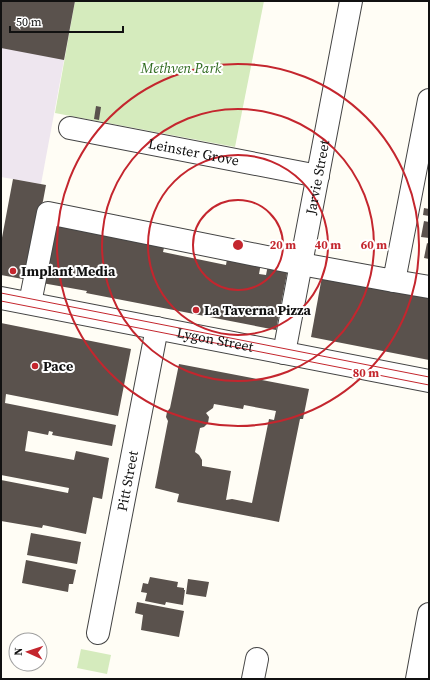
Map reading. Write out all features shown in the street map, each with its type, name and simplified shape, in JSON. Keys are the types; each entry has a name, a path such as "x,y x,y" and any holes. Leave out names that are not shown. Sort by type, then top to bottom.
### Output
{"street":[{"name":"Jarvie Street","path":"284,353 351,1"},
{"path":"394,281 429,100"},
{"name":"Leinster Grove","path":"70,128 318,176"},
{"path":"30,303 48,213 301,264 429,287"},
{"name":"Lygon Street","path":"1,298 429,381"},
{"name":"Pitt Street","path":"98,633 158,328"},
{"path":"417,679 429,614"}],"shaded area":[{"path":"1,1 75,1 41,184 1,177"}],"green space":[{"name":"Methven Park","path":"75,1 264,1 235,147 55,113"},
{"path":"81,649 111,655 107,674 77,668"}],"building":[{"path":"1,1 75,1 64,60 1,48"},
{"path":"96,106 101,107 99,120 94,119"},
{"path":"13,179 46,185 28,280 1,275 1,243"},
{"path":"424,208 429,209 429,216 423,215"},
{"path":"54,218 166,239 163,252 226,265 227,259 262,258 259,274 266,275 269,260 289,263 276,330 42,283"},
{"path":"424,221 429,222 429,238 421,237"},
{"path":"427,243 429,244 429,259 424,258"},
{"path":"323,271 429,291 429,360 311,337"},
{"path":"1,323 131,349 118,416 6,394 5,403 116,425 112,446 52,435 53,432 49,431 48,435 28,431 25,451 74,460 76,451 109,458 102,499 93,497 86,534 43,525 42,528 1,521 1,480 68,493 69,488 1,475"},
{"path":"179,364 309,389 303,419 300,419 279,522 177,502 179,494 155,488 168,421 166,417 170,408","holes":["214,404 243,409 244,405 276,411 274,420 269,419 252,503 232,499 226,500 231,471 202,466 202,460 195,452 200,428 204,427 208,423 209,417 206,413 213,408"]},
{"path":"31,533 81,542 77,564 27,555"},
{"path":"26,560 76,570 73,584 69,584 68,592 22,583"},
{"path":"150,577 178,582 177,587 184,588 185,590 183,605 166,602 165,605 145,601 147,593 141,592 143,583 148,584"},
{"path":"188,579 209,582 206,597 186,594"},
{"path":"137,602 184,611 179,637 141,630 143,615 135,613"}],"tram line":[{"path":"1,293 429,377"},
{"path":"1,301 429,385"}],"place":[{"name":"Implant Media","path":"13,271"},
{"name":"La Taverna Pizza","path":"196,310"},
{"name":"Pace","path":"35,366"}]}
